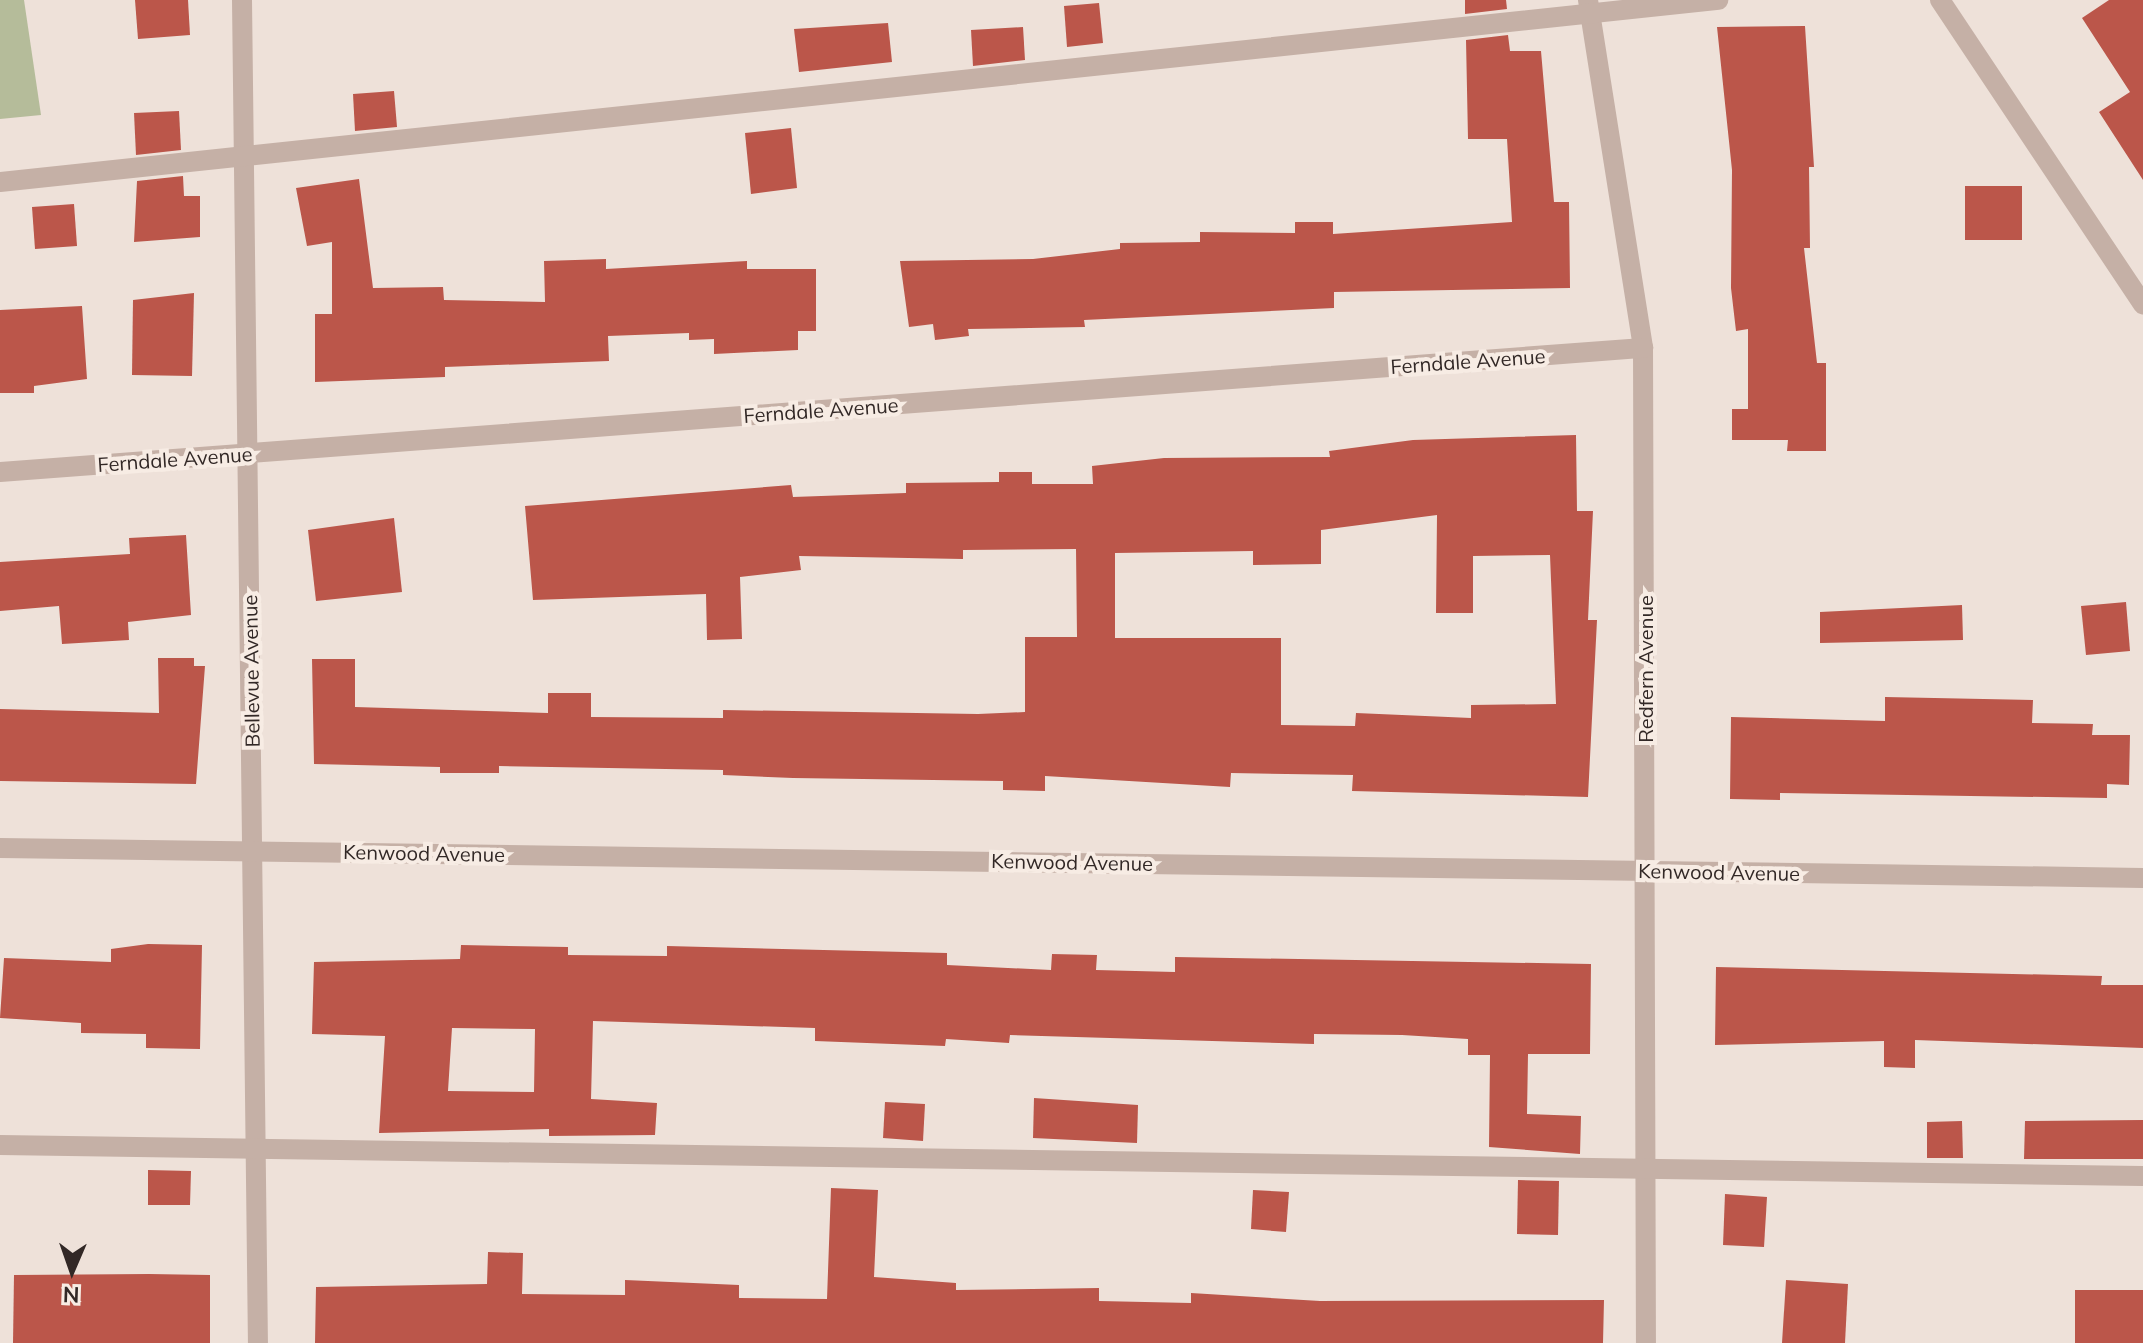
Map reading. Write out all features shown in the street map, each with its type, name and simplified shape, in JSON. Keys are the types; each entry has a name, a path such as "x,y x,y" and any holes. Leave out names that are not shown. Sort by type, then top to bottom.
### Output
{"street":[{"name":"Bellevue Avenue","path":"242,0 258,1343"},
{"path":"0,182 1590,8 1718,0"},
{"path":"1940,0 2143,304"},
{"name":"Redfern Avenue","path":"1590,8 1643,348 1646,1343"},
{"name":"Ferndale Avenue","path":"0,472 1643,348"},
{"name":"Kenwood Avenue","path":"0,848 2143,878"},
{"path":"0,1145 256,1144 1646,1170 2143,1176"}],"green space":[{"path":"0,0 24,0 41,115 0,119"}],"building":[{"path":"135,0 188,0 190,35 138,39"},
{"path":"1465,0 1506,0 1507,9 1465,14"},
{"path":"2109,0 2143,0 2143,180 2099,112 2130,92 2082,18"},
{"path":"1099,3 1103,43 1067,47 1064,6"},
{"path":"888,23 892,62 799,72 794,29"},
{"path":"1805,26 1814,167 1809,167 1810,248 1804,248 1817,363 1826,363 1826,451 1787,451 1788,440 1732,440 1732,409 1748,409 1748,329 1736,331 1731,288 1732,170 1717,27"},
{"path":"1023,27 1025,60 973,66 971,30"},
{"path":"1508,35 1510,51 1541,51 1554,202 1569,202 1570,288 1334,292 1334,308 1084,320 1085,327 968,329 969,336 935,340 933,324 909,327 900,261 1033,259 1120,249 1120,243 1200,242 1200,232 1295,233 1295,222 1333,222 1333,234 1512,222 1507,139 1468,139 1466,40"},
{"path":"394,91 397,127 355,131 353,94"},
{"path":"179,111 181,150 136,155 134,113"},
{"path":"791,128 797,188 751,194 745,133"},
{"path":"183,176 184,196 200,196 200,237 134,242 137,181"},
{"path":"359,179 373,288 443,287 444,300 545,302 544,261 606,259 606,269 747,261 747,269 816,269 816,331 798,331 798,350 714,354 714,339 689,340 689,333 608,336 609,361 445,367 445,377 315,382 315,314 332,314 332,242 307,246 296,188"},
{"path":"1965,186 2022,186 2022,240 1965,240"},
{"path":"74,204 77,246 35,249 32,207"},
{"path":"194,293 192,376 132,375 133,300"},
{"path":"82,306 87,379 34,386 34,393 0,393 0,310"},
{"path":"1576,435 1577,511 1593,511 1588,620 1597,620 1588,797 1352,791 1353,775 1231,773 1230,787 1045,776 1045,791 1003,790 1003,781 793,778 723,775 723,770 499,766 499,773 440,773 440,767 314,764 312,659 355,659 355,707 548,713 548,693 591,693 591,717 723,718 723,710 978,714 1025,712 1025,637 1077,637 1076,549 963,550 963,559 799,556 801,570 740,577 742,639 707,640 706,594 533,600 525,506 791,485 793,497 906,493 906,483 999,482 999,472 1032,472 1032,484 1093,484 1092,466 1164,458 1330,457 1329,451 1413,440","holes":["1437,515 1436,613 1473,613 1473,556 1550,555 1556,704 1471,705 1471,718 1356,713 1355,726 1281,725 1281,638 1115,638 1115,553 1253,551 1253,565 1321,564 1321,530"]},
{"path":"394,518 402,592 316,601 308,530"},
{"path":"186,535 191,615 128,622 129,640 62,644 59,606 0,611 0,562 130,554 129,538"},
{"path":"2126,602 2130,651 2086,655 2081,606"},
{"path":"1962,605 1963,640 1820,643 1820,612"},
{"path":"158,658 194,658 194,666 205,666 196,784 0,781 0,709 159,713"},
{"path":"1885,697 2033,700 2032,723 2093,724 2092,735 2130,735 2129,785 2107,784 2107,798 1780,793 1780,800 1730,799 1731,717 1885,721"},
{"path":"148,944 202,945 200,1049 146,1048 146,1034 81,1033 81,1023 0,1018 4,958 111,962 111,949"},
{"path":"461,945 568,947 568,955 667,956 667,946 947,953 947,965 1051,970 1052,954 1097,955 1096,970 1175,972 1175,957 1591,964 1590,1054 1528,1054 1527,1114 1581,1116 1580,1154 1489,1147 1490,1055 1468,1055 1468,1039 1402,1035 1314,1034 1314,1044 1010,1035 1009,1043 946,1039 945,1046 815,1041 815,1028 593,1021 591,1099 657,1103 655,1135 549,1136 549,1129 379,1133 385,1036 312,1034 314,962 460,959","holes":["452,1028 535,1029 534,1092 448,1091"]},
{"path":"1716,967 2102,976 2101,985 2143,985 2143,1048 1915,1040 1915,1068 1884,1067 1884,1041 1715,1045"},
{"path":"1034,1098 1138,1105 1137,1143 1033,1138"},
{"path":"885,1102 925,1104 923,1141 883,1138"},
{"path":"2143,1120 2143,1159 2024,1159 2025,1121"},
{"path":"1962,1121 1963,1158 1927,1158 1927,1122"},
{"path":"148,1170 191,1171 190,1205 148,1205"},
{"path":"1518,1180 1559,1181 1558,1235 1517,1234"},
{"path":"831,1188 878,1190 874,1277 956,1283 956,1290 1099,1288 1099,1301 1191,1303 1191,1293 1320,1301 1604,1300 1603,1343 315,1343 316,1287 487,1284 488,1252 523,1253 522,1294 625,1295 625,1280 739,1285 739,1298 827,1299"},
{"path":"1253,1190 1289,1192 1286,1232 1251,1229"},
{"path":"1725,1194 1767,1197 1764,1247 1723,1245"},
{"path":"14,1275 210,1275 210,1343 13,1343"},
{"path":"1786,1280 1848,1284 1845,1343 1782,1343"},
{"path":"2075,1290 2143,1290 2143,1343 2075,1343"}]}
